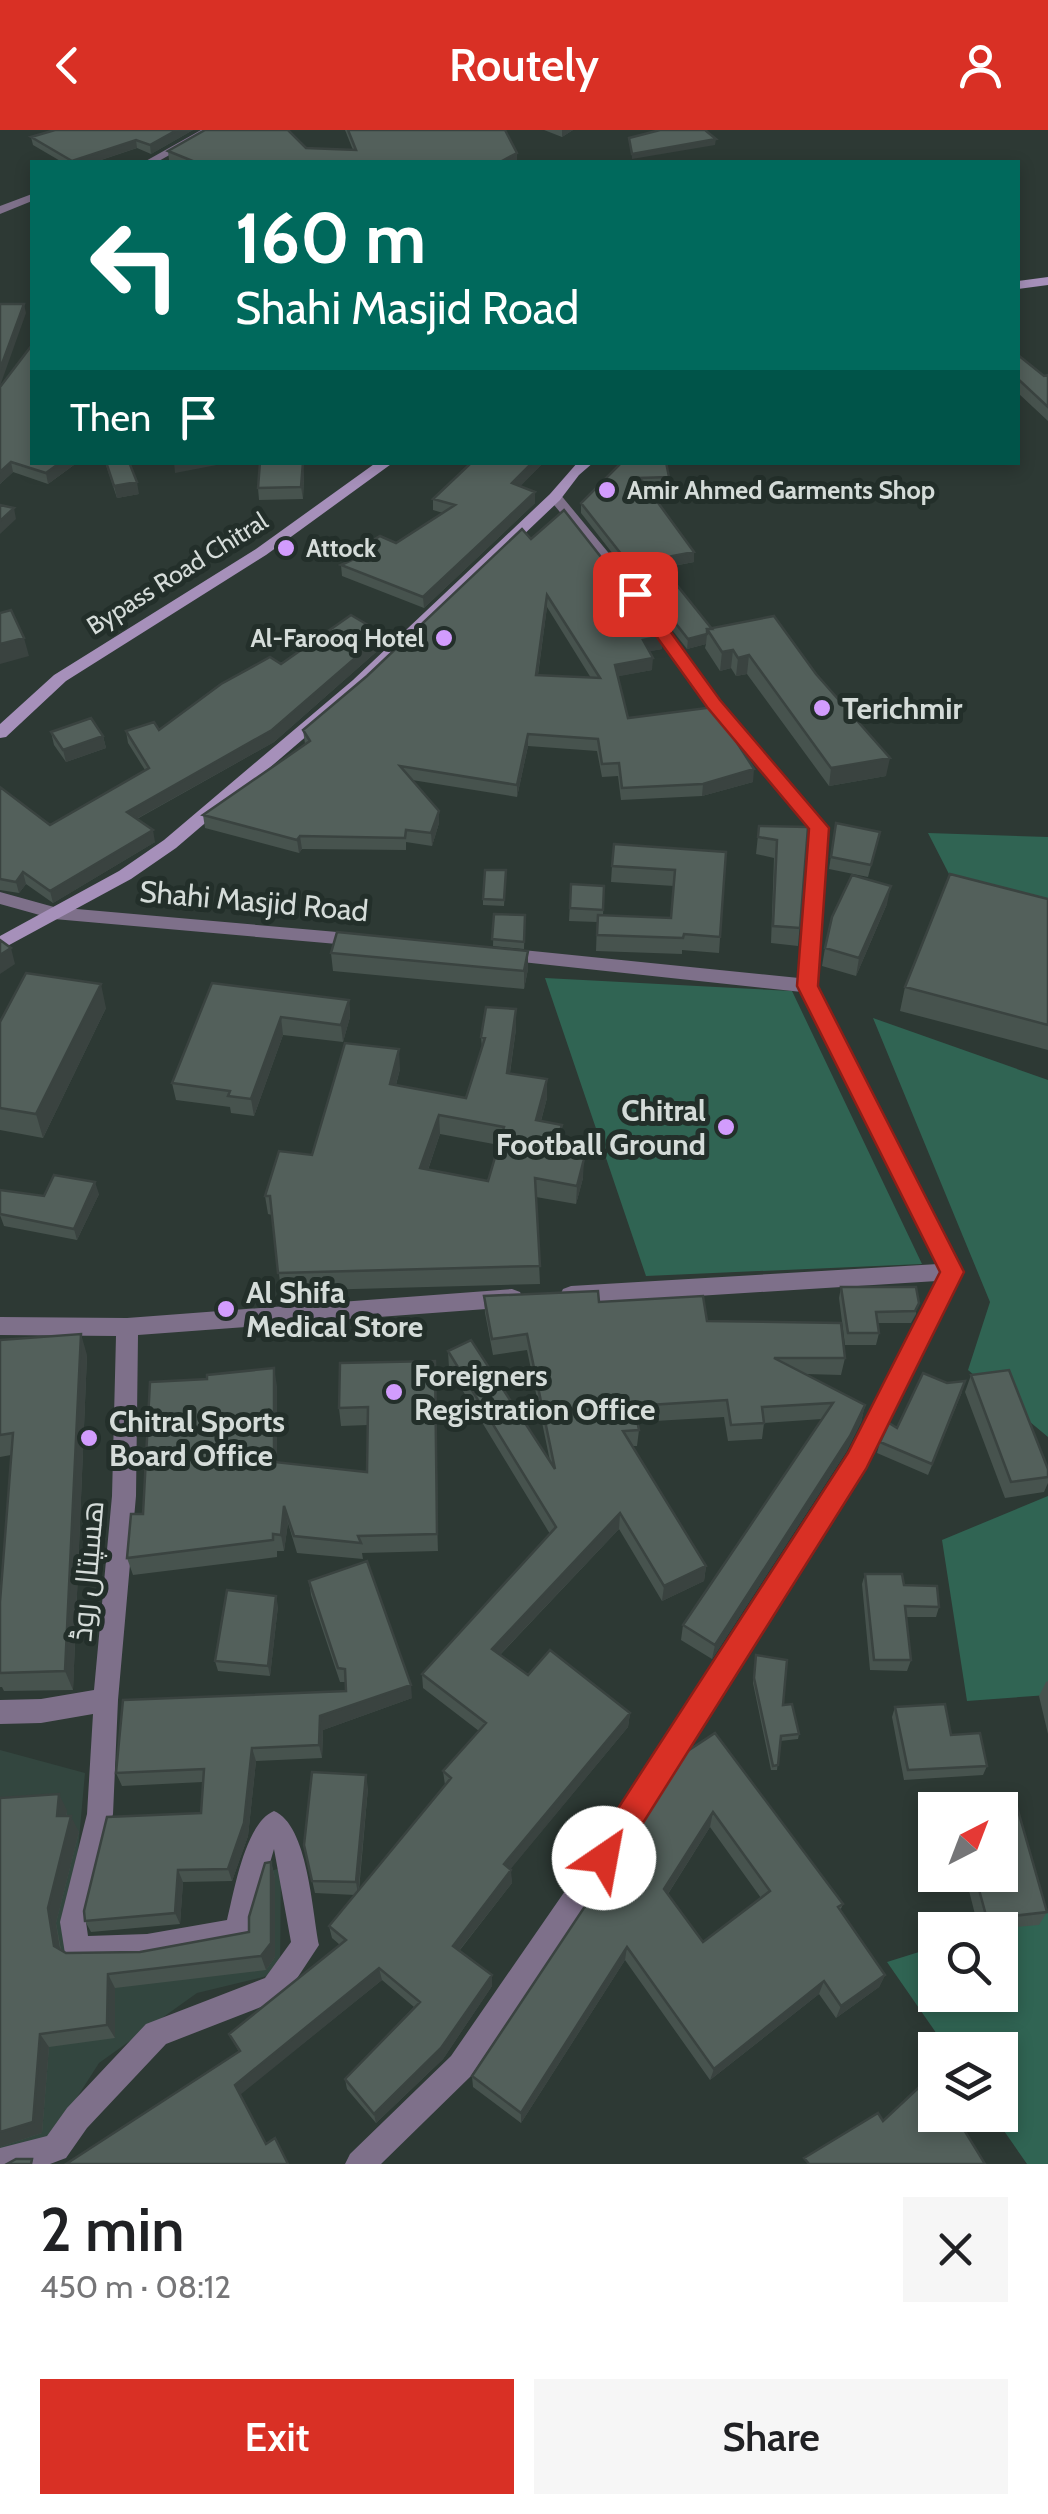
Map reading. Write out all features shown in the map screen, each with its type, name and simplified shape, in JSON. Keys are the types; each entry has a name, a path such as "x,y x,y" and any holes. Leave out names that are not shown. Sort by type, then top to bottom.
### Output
{"street":[{"path":"154,160 209,130"},
{"path":"0,210 30,198"},
{"name":"Bypass Road Chitral","path":"0,733 60,678 261,552 383,465"},
{"path":"0,944 125,875 170,844 358,683 555,497 583,465"},
{"path":"555,497 635,594 714,704 819,828 808,986 952,1272"},
{"name":"Shahi Masjid Road","path":"0,898 54,913 371,941"},
{"path":"486,952 808,986"},
{"path":"0,1326 127,1327 544,1296 952,1272"},
{"path":"360,2164 461,2066 604,1858 857,1461 952,1272"},
{"name":"ھسپتال روڈ","path":"0,2163 56,2148 77,2118 156,2034 274,1988 305,1945 286,1840 274,1824 258,1852 237,1932 148,1948 76,1950 73,1922 100,1814 124,1496 127,1327"},
{"path":"0,1712 41,1711 106,1700"}],"shaded area":[{"path":"0,1750 85,1773 68,1960 246,1939 253,1876 281,1868 280,1973 197,1993 99,2063 44,2149 0,2155"}],"green space":[{"path":"928,833 1048,837 1048,912 949,874"},
{"name":"Chitral Football Ground","path":"545,978 792,991 922,1264 646,1276"},
{"path":"873,1018 1048,1080 1048,1437 968,1370 990,1302"},
{"path":"1048,1496 1048,1695 967,1701 942,1540"},
{"path":"1048,1911 1048,2164 1027,2164 1005,2132 1018,2132 1018,2032 936,2032 922,2012 1018,2012 1018,1921"},
{"path":"918,1952 918,2007 887,1962"}],"building":[{"path":"55,130 177,130 150,145 136,140 75,160 31,137"},
{"path":"205,130 288,130 306,148 356,150 348,130 505,130 517,153 504,160 190,160 168,151"},
{"path":"660,130 705,130 716,139 632,154 629,138"},
{"path":"0,304 24,304 0,369"},
{"path":"30,348 30,465 57,465 46,473 11,462 0,472 0,387"},
{"path":"1020,357 1044,376 1048,375 1048,407 1020,381"},
{"path":"107,465 130,465 137,482 114,486"},
{"path":"260,465 303,465 301,487 258,488"},
{"path":"469,465 530,465 512,483 535,492 423,597 341,565 352,560 346,557 380,536 396,543 455,505 433,499"},
{"path":"619,465 667,465 669,477 640,478 694,552 656,559 712,629 707,629 707,634 688,639 581,503"},
{"path":"0,505 14,508 0,521"},
{"path":"564,510 663,636 643,640 653,658 615,665 628,718 714,707 754,769 703,784 622,788 619,763 602,764 598,739 528,734 517,785 400,766 439,811 431,833 406,830 405,838 300,836 297,840 203,815 310,741 303,730 367,676 522,529 531,539","holes":["547,595 600,678 536,675"]},
{"path":"11,610 24,638 0,644 0,613"},
{"path":"351,615 383,634 272,730 127,812 153,830 50,891 23,872 16,882 0,879 0,787 50,825 149,768 126,731 154,722 159,730 221,684 270,657 281,664"},
{"path":"774,616 816,674 890,758 831,768 749,655 738,658 733,650 722,652 707,629"},
{"path":"91,718 103,736 63,750 51,732"},
{"path":"836,823 880,832 871,865 831,857"},
{"path":"759,826 808,827 800,928 773,926 777,840 758,837"},
{"path":"614,844 726,852 720,937 597,935 598,915 671,918 675,870 612,866"},
{"path":"485,870 506,870 504,900 483,899"},
{"path":"950,874 1048,899 1048,1025 905,987"},
{"path":"852,875 891,886 859,958 825,948 832,917"},
{"path":"571,884 604,886 603,910 570,908"},
{"path":"494,914 525,915 524,942 492,939"},
{"path":"337,932 528,951 524,971 331,953"},
{"path":"0,940 11,948 0,955"},
{"path":"26,973 101,984 36,1114 0,1108 0,1022"},
{"path":"212,983 349,1000 341,1025 281,1017 251,1099 228,1096 230,1091 172,1083"},
{"path":"486,1007 516,1009 507,1073 547,1079 536,1120 562,1125 556,1143 573,1146 570,1157 584,1159 577,1186 535,1178 540,1266 278,1273 270,1196 265,1196 279,1151 312,1155 345,1043 399,1049 390,1084 466,1098 485,1038 481,1037","holes":["439,1115 504,1127 488,1181 420,1168"]},
{"path":"54,1175 95,1182 74,1229 0,1214 0,1190 44,1196"},
{"path":"841,1287 916,1287 919,1303 915,1311 876,1312 879,1333 848,1333"},
{"path":"598,1291 599,1302 703,1296 707,1321 841,1323 845,1358 774,1358 865,1405 850,1436 715,1645 683,1625 833,1403 762,1407 764,1423 731,1425 727,1400 634,1406 639,1430 623,1431 706,1566 664,1586 620,1513 492,1649 528,1675 550,1650 630,1713 504,1864 511,1870 453,1946 492,1975 441,2048 374,2114 345,2079 420,2002 379,1968 235,2085 266,2144 275,2138 288,2164 66,2164 240,2051 229,2034 346,1940 329,1926 451,1778 443,1771 486,1723 422,1674 556,1527 448,1351 471,1340 555,1469 527,1334 492,1339 484,1296"},
{"path":"81,1334 65,1671 0,1673 0,1602 13,1433 0,1435 0,1340"},
{"path":"435,1361 437,1534 358,1536 361,1543 294,1536 284,1506 281,1535 273,1534 273,1540 127,1558 131,1514 143,1514 150,1382 207,1379 207,1375 274,1368 274,1462 367,1472 368,1407 339,1408 340,1363"},
{"path":"1009,1370 1048,1477 1011,1482 971,1375"},
{"path":"923,1373 947,1383 965,1381 932,1464 880,1442 889,1423 897,1428"},
{"path":"367,1561 411,1685 320,1716 319,1745 252,1748 244,1823 228,1869 178,1870 175,1913 85,1921 84,1911 107,1817 201,1813 204,1769 116,1773 123,1700 346,1691 345,1669 338,1668 309,1581"},
{"path":"865,1574 902,1574 904,1585 937,1586 939,1607 905,1606 911,1660 874,1660"},
{"path":"227,1590 276,1596 268,1666 215,1661"},
{"path":"756,1655 787,1660 783,1705 792,1704 799,1734 781,1736 778,1765 773,1766 754,1678"},
{"path":"945,1704 951,1735 980,1733 987,1766 908,1770 895,1707"},
{"path":"715,1733 843,1904 838,1907 885,1975 841,2006 824,1981 714,2069 627,1947 521,2113 472,2076 679,1765 680,1756","holes":["713,1812 770,1891 703,1942 664,1889"]},
{"path":"312,1772 366,1775 356,1882 312,1881 304,1845"},
{"path":"59,1794 57,1816 71,1816 48,1908 54,1946 66,1953 140,1952 249,1932 249,1917 265,1863 271,1862 271,1943 261,1956 108,1974 107,2025 40,2034 33,2122 0,2132 0,1798"},
{"path":"1018,1810 1047,1912 1018,1915 1018,1912 985,1912 980,1892 1018,1892"},
{"path":"918,2088 918,2132 965,2132 985,2164 809,2164 804,2158 878,2113 883,2121"},
{"path":"16,2159 32,2159 31,2164 7,2164"}],"place":[{"name":"Amir Ahmed Garments Shop","path":"607,490"},
{"name":"Attock","path":"286,548"},
{"name":"Al-Farooq Hotel","path":"444,638"},
{"name":"Terichmir","path":"822,708"},
{"name":"Chitral Football Ground","path":"726,1127"},
{"name":"Al Shifa Medical Store","path":"226,1309"},
{"name":"Foreigners Registration Office","path":"394,1392"},
{"name":"Chitral Sports Board Office","path":"89,1438"}],"route":[{"path":"604,1858 857,1461 952,1272 808,986 819,828 714,704 635,594"}]}
